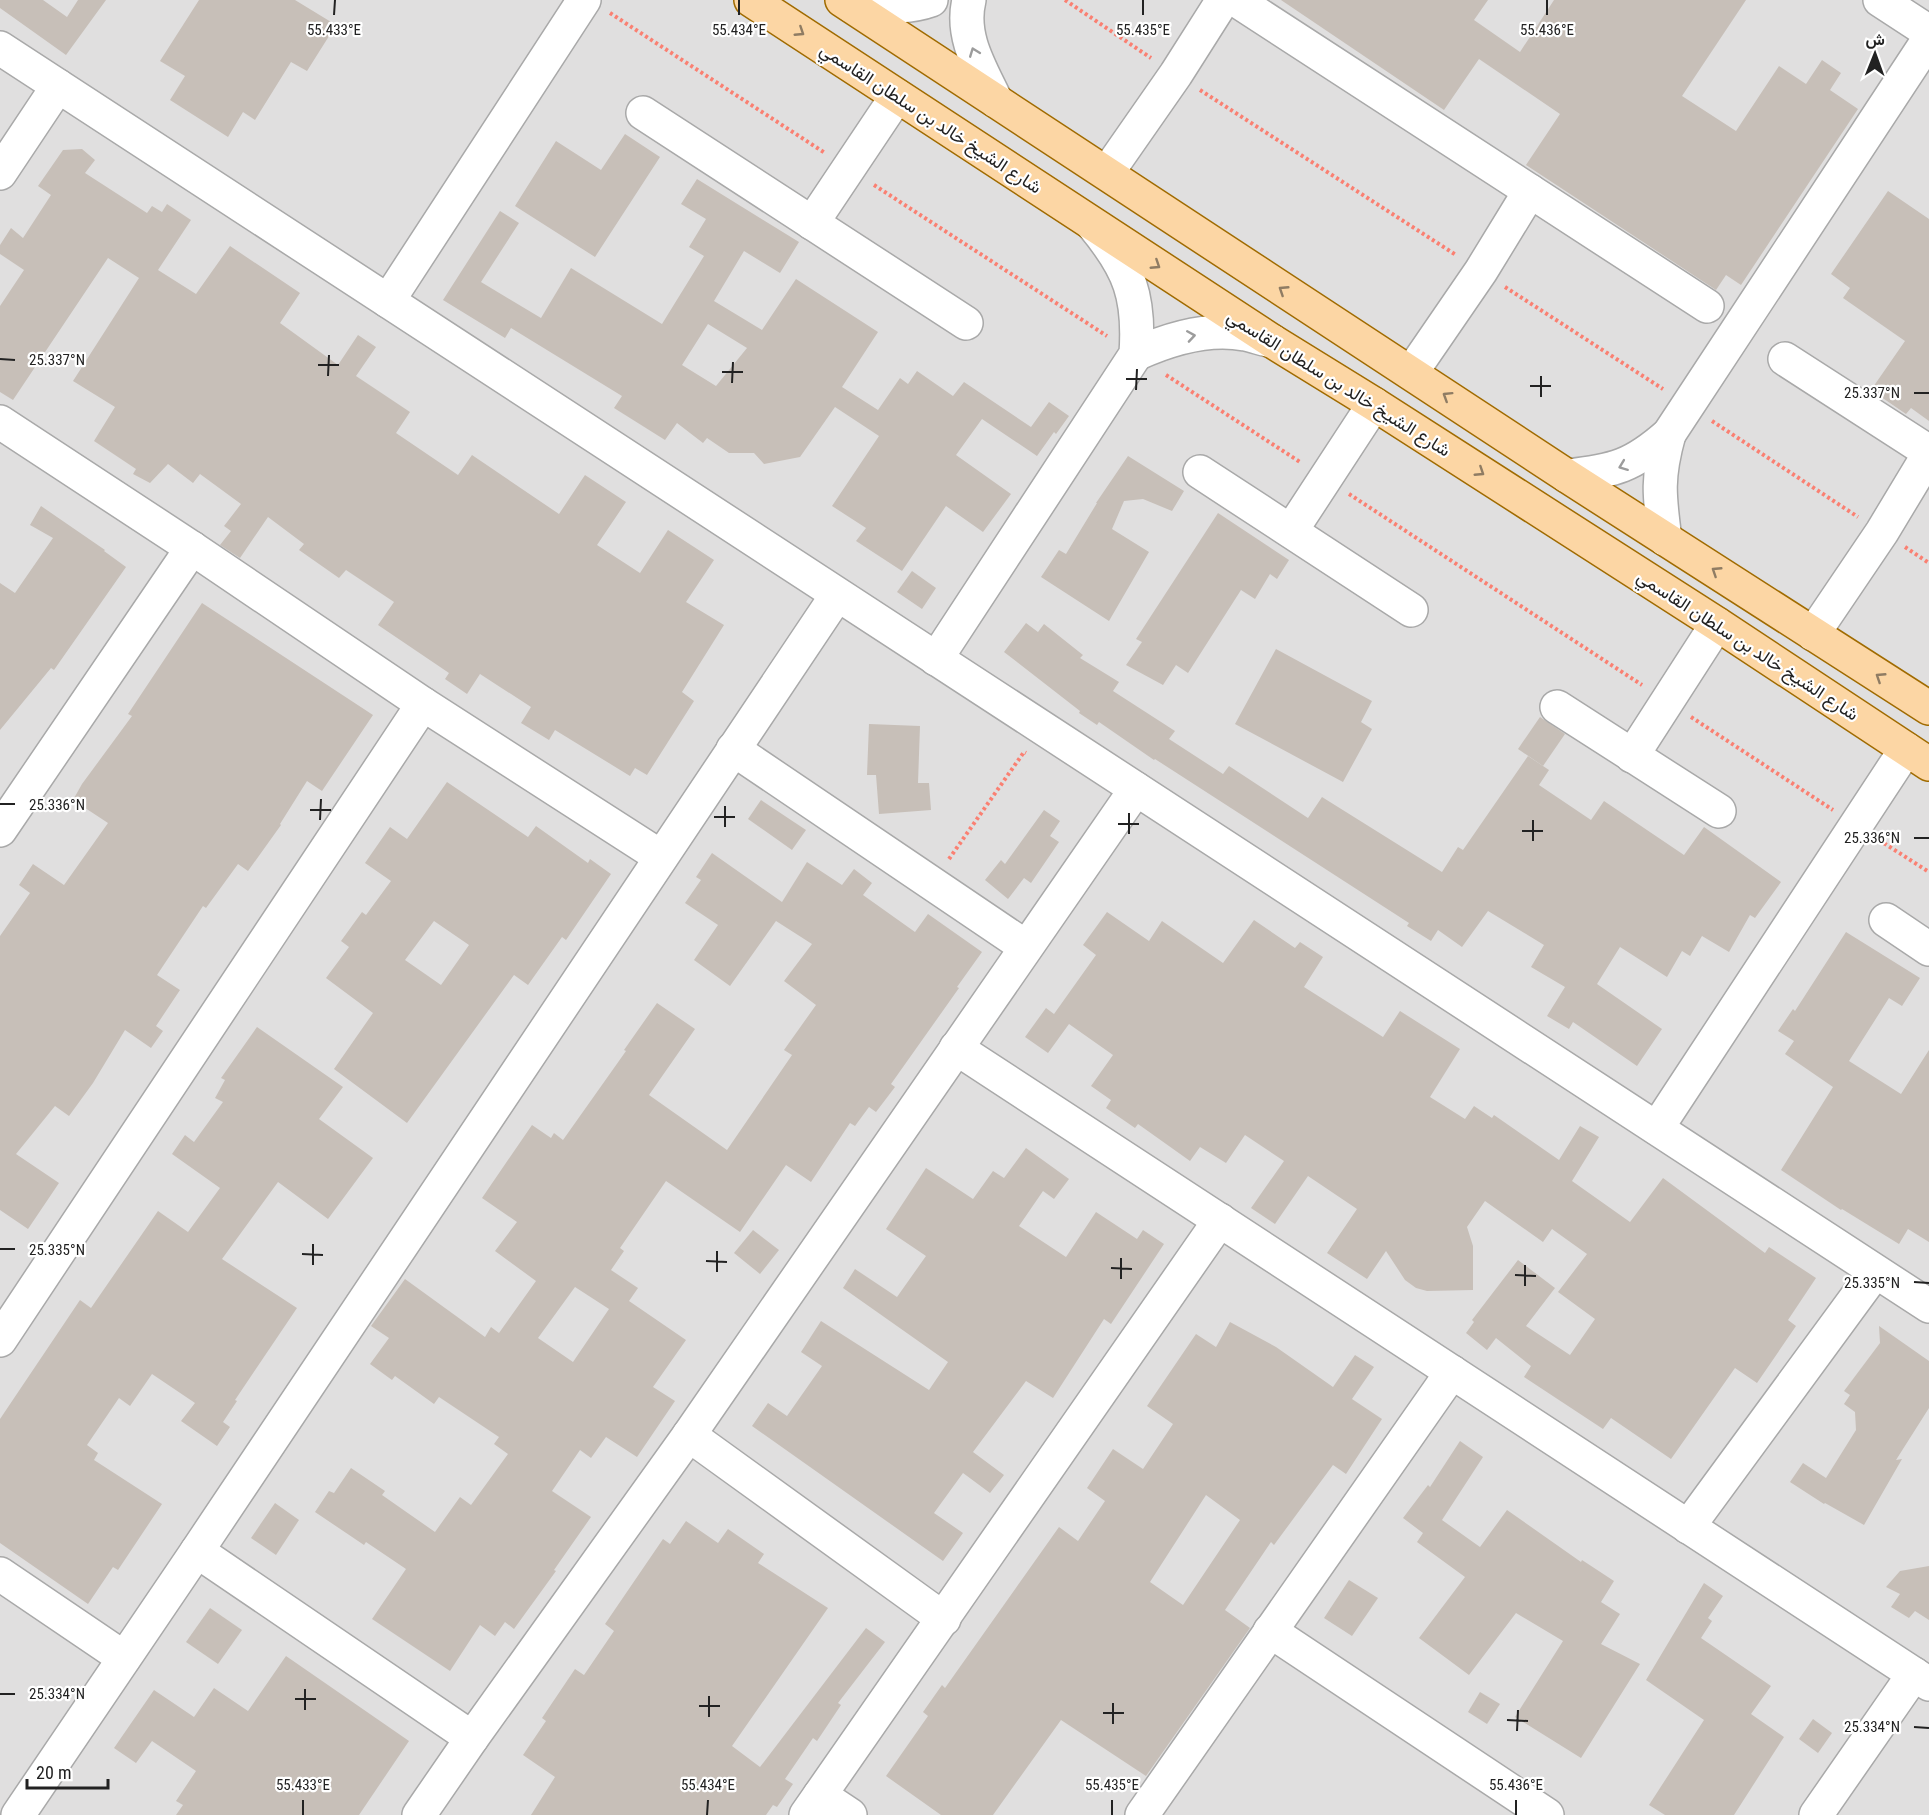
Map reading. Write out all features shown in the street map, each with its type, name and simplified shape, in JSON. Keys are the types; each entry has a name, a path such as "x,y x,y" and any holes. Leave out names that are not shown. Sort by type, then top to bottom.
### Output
{"main road":[{"name":"شارع الشيخ خالد بن سلطان القاسمي","path":"751,0 1272,341 1717,624 1917,756"},
{"path":"847,3 1567,476 1929,708"}],"street":[{"path":"847,3 902,6 921,4 931,0"},
{"path":"969,0 967,23 969,41 996,101"},
{"path":"1107,173 1176,74 1223,0"},
{"path":"1236,0 1707,306"},
{"path":"1880,0 1929,32"},
{"path":"388,301 592,3"},
{"path":"1567,476 1596,473 1625,466 1651,450 1669,434 1929,39"},
{"path":"0,48 1929,1306"},
{"path":"0,173 58,86"},
{"path":"812,223 897,96"},
{"path":"643,113 966,323"},
{"path":"1411,373 1481,271 1530,191"},
{"path":"936,659 1135,354 1138,326 1134,297 1125,270 1111,246 1092,224"},
{"path":"1135,354 1170,340 1215,333 1243,333 1272,341"},
{"path":"1785,358 1929,453 1882,532 1813,634"},
{"path":"1291,531 1374,404"},
{"path":"0,422 423,704 661,857"},
{"path":"1665,539 1659,485 1662,459 1669,434"},
{"path":"1200,472 1411,610"},
{"path":"5,814 192,548"},
{"path":"18,1815 837,595"},
{"path":"1632,756 1717,624"},
{"path":"0,1340 423,704"},
{"path":"1557,707 1719,811"},
{"path":"733,749 1026,947"},
{"path":"1657,1128 1856,825 1917,756"},
{"path":"419,1815 689,1435 1136,789"},
{"path":"1886,920 1929,949"},
{"path":"956,1048 1922,1679 1816,1815"},
{"path":"850,1815 813,1805 1220,1220"},
{"path":"1688,1527 1875,1272"},
{"path":"1142,1815 1452,1372"},
{"path":"689,1435 944,1619"},
{"path":"197,1551 472,1738"},
{"path":"0,1574 123,1658"},
{"path":"1270,1632 1547,1815"}],"path":[{"path":"592,3 1929,872"},
{"path":"932,884 1024,752 1036,759 1051,735"}],"shaded area":[{"path":"0,0 1929,0 1929,1815 0,1815"}],"building":[{"path":"0,0 43,0 67,17 78,0 106,0 66,55 0,8"},
{"path":"199,0 295,0 336,25 307,71 291,62 255,120 243,112 228,137 170,100 185,76 160,61"},
{"path":"1281,0 1488,0 1474,20 1520,52 1554,0 1746,0 1682,96 1736,131 1779,66 1806,84 1822,60 1841,73 1830,90 1858,109 1741,285 1726,275 1716,290 1526,165 1560,114 1479,59 1444,110"},
{"path":"625,134 660,157 595,257 515,206 556,141 601,170"},
{"path":"82,149 95,160 85,173 147,213 152,206 162,212 167,204 191,220 158,270 196,294 230,246 300,293 280,323 338,365 358,335 376,347 356,376 410,412 396,433 458,475 472,455 559,514 585,475 626,502 597,545 640,573 668,530 714,560 686,602 724,625 682,692 694,701 647,775 635,768 630,776 555,730 549,740 521,723 531,707 480,674 467,694 445,679 449,673 378,625 394,602 346,570 339,578 299,550 304,544 268,517 240,558 220,545 231,531 224,526 241,504 200,474 193,483 168,464 150,483 133,474 136,469 94,441 115,407 73,381 139,278 108,258 13,400 0,392 0,306 24,270 0,254 0,245 11,228 23,238 51,195 38,186 63,150"},
{"path":"697,179 799,242 780,273 744,251 714,301 762,330 796,279 878,332 842,387 878,410 900,378 908,384 917,371 953,396 964,382 1031,427 1049,402 1069,416 1037,456 982,419 956,455 1011,494 983,532 946,506 902,571 856,541 866,528 832,506 879,436 835,407 800,457 764,464 754,453 729,453 707,438 703,443 677,423 665,440 614,408 622,396 511,328 505,338 443,300 500,211 519,223 481,282 541,318 571,268 662,324 704,256 689,247 706,219 681,204","holes":["708,324 747,348 716,386 682,365"]},
{"path":"1888,191 1929,219 1929,421 1911,408 1906,414 1871,390 1905,341 1843,298 1850,288 1831,274"},
{"path":"1128,456 1184,491 1172,511 1143,499 1124,501 1112,529 1149,552 1109,621 1041,577 1059,550 1066,554 1096,503"},
{"path":"41,506 126,567 54,670 51,668 0,730 0,583 15,593 53,538 30,525"},
{"path":"1218,513 1289,560 1277,579 1270,574 1255,599 1241,590 1188,673 1176,665 1163,685 1126,665 1142,642 1136,639"},
{"path":"912,571 936,588 922,609 897,592"},
{"path":"202,603 373,715 322,791 307,781 281,825 248,871 238,864 206,908 203,906 157,975 180,990 156,1026 163,1031 151,1048 125,1030 93,1083 69,1116 55,1106 16,1154 59,1183 28,1229 0,1210 0,936 30,893 19,885 33,864 64,885 108,823 73,800 82,784 132,716 128,714"},
{"path":"1026,623 1038,632 1044,624 1083,655 1080,658 1119,682 1113,691 1175,731 1169,739 1223,774 1229,766 1308,818 1322,797 1442,872 1458,847 1463,850 1528,756 1549,770 1539,785 1591,820 1604,801 1684,855 1704,827 1781,882 1755,918 1750,915 1729,952 1702,936 1690,956 1682,951 1667,977 1620,947 1597,984 1662,1029 1637,1066 1573,1022 1569,1029 1547,1016 1565,987 1531,967 1544,945 1488,911 1462,947 1438,930 1431,941 1407,926 1409,923 1154,760 1099,722 1097,725 1079,713 1080,711 1004,652"},
{"path":"1276,649 1372,701 1361,722 1372,729 1343,782 1235,724"},
{"path":"1540,717 1565,734 1543,766 1518,749"},
{"path":"869,724 920,726 918,783 929,783 931,810 879,814 876,775 867,775"},
{"path":"447,782 528,837 536,826 588,863 590,859 611,874 566,940 562,937 528,985 514,975 407,1123 334,1069 373,1013 326,978 349,947 341,941 362,912 366,915 391,881 365,863 390,827 407,839","holes":["434,921 469,945 441,985 405,960"]},
{"path":"761,800 806,830 792,850 748,819"},
{"path":"1044,810 1060,821 1050,836 1059,842 1031,883 1024,878 1008,899 985,880 1001,860 1005,864"},
{"path":"712,853 782,902 807,862 842,885 854,869 872,883 863,895 915,932 928,914 982,952 891,1084 895,1087 876,1112 869,1107 855,1126 850,1123 811,1182 786,1165 740,1232 666,1181 620,1248 624,1251 611,1270 638,1288 629,1301 686,1340 653,1387 675,1401 637,1457 606,1437 591,1458 580,1450 552,1491 591,1517 514,1629 505,1622 495,1636 480,1625 450,1671 372,1619 406,1569 366,1542 364,1545 315,1512 329,1491 334,1493 351,1468 385,1491 382,1495 435,1532 460,1497 471,1505 508,1454 494,1444 499,1437 439,1397 434,1404 395,1376 392,1380 370,1364 389,1338 371,1326 405,1279 485,1337 491,1327 499,1333 536,1281 495,1251 517,1222 482,1198 532,1125 551,1138 554,1133 563,1140 657,1003 695,1029 649,1095 727,1150 792,1055 784,1050 816,1005 784,981 812,944 776,921 730,986 694,960 718,925 685,903 701,880 696,877","holes":["575,1287 609,1309 573,1362 538,1338"]},
{"path":"1107,912 1149,941 1162,921 1223,963 1254,920 1295,948 1300,942 1323,957 1304,987 1383,1037 1400,1011 1460,1049 1430,1097 1465,1119 1474,1106 1492,1118 1494,1115 1559,1160 1580,1126 1599,1137 1572,1181 1630,1222 1663,1178 1765,1253 1769,1247 1816,1278 1788,1320 1796,1326 1757,1383 1735,1368 1671,1459 1611,1418 1603,1429 1524,1377 1531,1366 1496,1338 1487,1350 1466,1333 1474,1322 1472,1320 1518,1260 1555,1288 1526,1326 1570,1355 1595,1319 1558,1292 1587,1254 1552,1229 1543,1242 1485,1201 1467,1227 1473,1246 1473,1290 1427,1291 1416,1288 1405,1280 1386,1251 1367,1279 1327,1253 1357,1209 1308,1176 1275,1224 1251,1208 1284,1161 1245,1135 1226,1163 1200,1147 1190,1161 1138,1124 1135,1128 1106,1108 1111,1100 1091,1086 1113,1055 1069,1024 1048,1053 1025,1037 1046,1008 1054,1014 1096,955 1083,945"},
{"path":"1846,932 1920,978 1902,1006 1889,998 1849,1061 1901,1094 1929,1050 1929,1242 1908,1229 1899,1244 1841,1210 1781,1170 1833,1087 1785,1054 1794,1041 1778,1031 1793,1009 1795,1011"},
{"path":"257,1027 343,1087 319,1119 373,1158 328,1219 278,1182 222,1259 297,1308 235,1400 237,1401 223,1422 230,1427 217,1446 181,1421 195,1403 152,1374 130,1406 119,1398 87,1445 98,1453 94,1460 162,1504 118,1570 113,1567 88,1604 0,1543 0,1419 80,1300 91,1308 158,1211 188,1232 220,1188 172,1154 185,1135 194,1142 223,1102 215,1098 225,1080 221,1078"},
{"path":"1026,1148 1069,1179 1054,1199 1043,1191 1019,1226 1066,1257 1096,1212 1137,1239 1143,1230 1164,1244 1111,1324 1104,1319 1053,1398 1026,1381 973,1452 1004,1475 990,1493 963,1473 934,1513 963,1533 943,1561 752,1426 768,1403 787,1416 822,1366 801,1352 821,1321 929,1390 948,1362 843,1288 855,1269 897,1297 926,1256 886,1229 926,1168 973,1199 993,1171 1004,1178"},
{"path":"753,1230 779,1250 760,1274 734,1253"},
{"path":"1230,1322 1276,1347 1333,1387 1355,1355 1374,1367 1352,1399 1382,1419 1346,1474 1333,1465 1274,1545 1271,1542 1225,1610 1250,1628 1146,1776 1061,1720 993,1815 941,1815 886,1776 928,1716 923,1712 942,1685 945,1688 1059,1527 1078,1541 1105,1501 1087,1488 1113,1449 1143,1469 1173,1424 1147,1406 1196,1334 1216,1347","holes":["1206,1495 1240,1520 1183,1605 1150,1582"]},
{"path":"1879,1326 1929,1361 1929,1408 1896,1460 1902,1459 1864,1525 1824,1504 1790,1482 1803,1463 1826,1478 1856,1430 1855,1412 1844,1404 1850,1395 1844,1391 1880,1343"},
{"path":"1460,1441 1483,1457 1442,1520 1480,1547 1507,1510 1581,1562 1582,1560 1614,1581 1601,1602 1620,1614 1601,1644 1640,1664 1581,1758 1515,1717 1563,1641 1516,1613 1469,1675 1419,1638 1465,1577 1417,1542 1423,1533 1403,1518 1428,1485 1430,1487"},
{"path":"275,1503 299,1520 276,1555 251,1538"},
{"path":"686,1521 718,1543 728,1529 764,1554 758,1563 828,1608 732,1746 760,1767 866,1628 885,1642 838,1703 841,1705 817,1741 813,1738 785,1779 793,1784 777,1807 773,1805 766,1815 531,1815 555,1777 523,1755 546,1721 542,1718 575,1669 584,1675 614,1631 605,1624 663,1539 670,1544"},
{"path":"1929,1566 1929,1620 1915,1611 1909,1618 1891,1607 1900,1594 1886,1587 1900,1571"},
{"path":"1349,1580 1378,1598 1352,1636 1324,1618"},
{"path":"1704,1583 1723,1596 1708,1618 1712,1621 1701,1638 1771,1686 1751,1714 1784,1737 1734,1815 1665,1815 1649,1805 1704,1720 1646,1680"},
{"path":"210,1608 242,1630 218,1664 186,1642"},
{"path":"286,1656 409,1741 359,1815 176,1815 183,1805 176,1801 196,1771 152,1741 136,1763 114,1748 154,1690 194,1717 214,1688 248,1711"},
{"path":"1480,1692 1500,1704 1487,1724 1468,1712"},
{"path":"1813,1719 1832,1733 1818,1753 1799,1739"}]}
